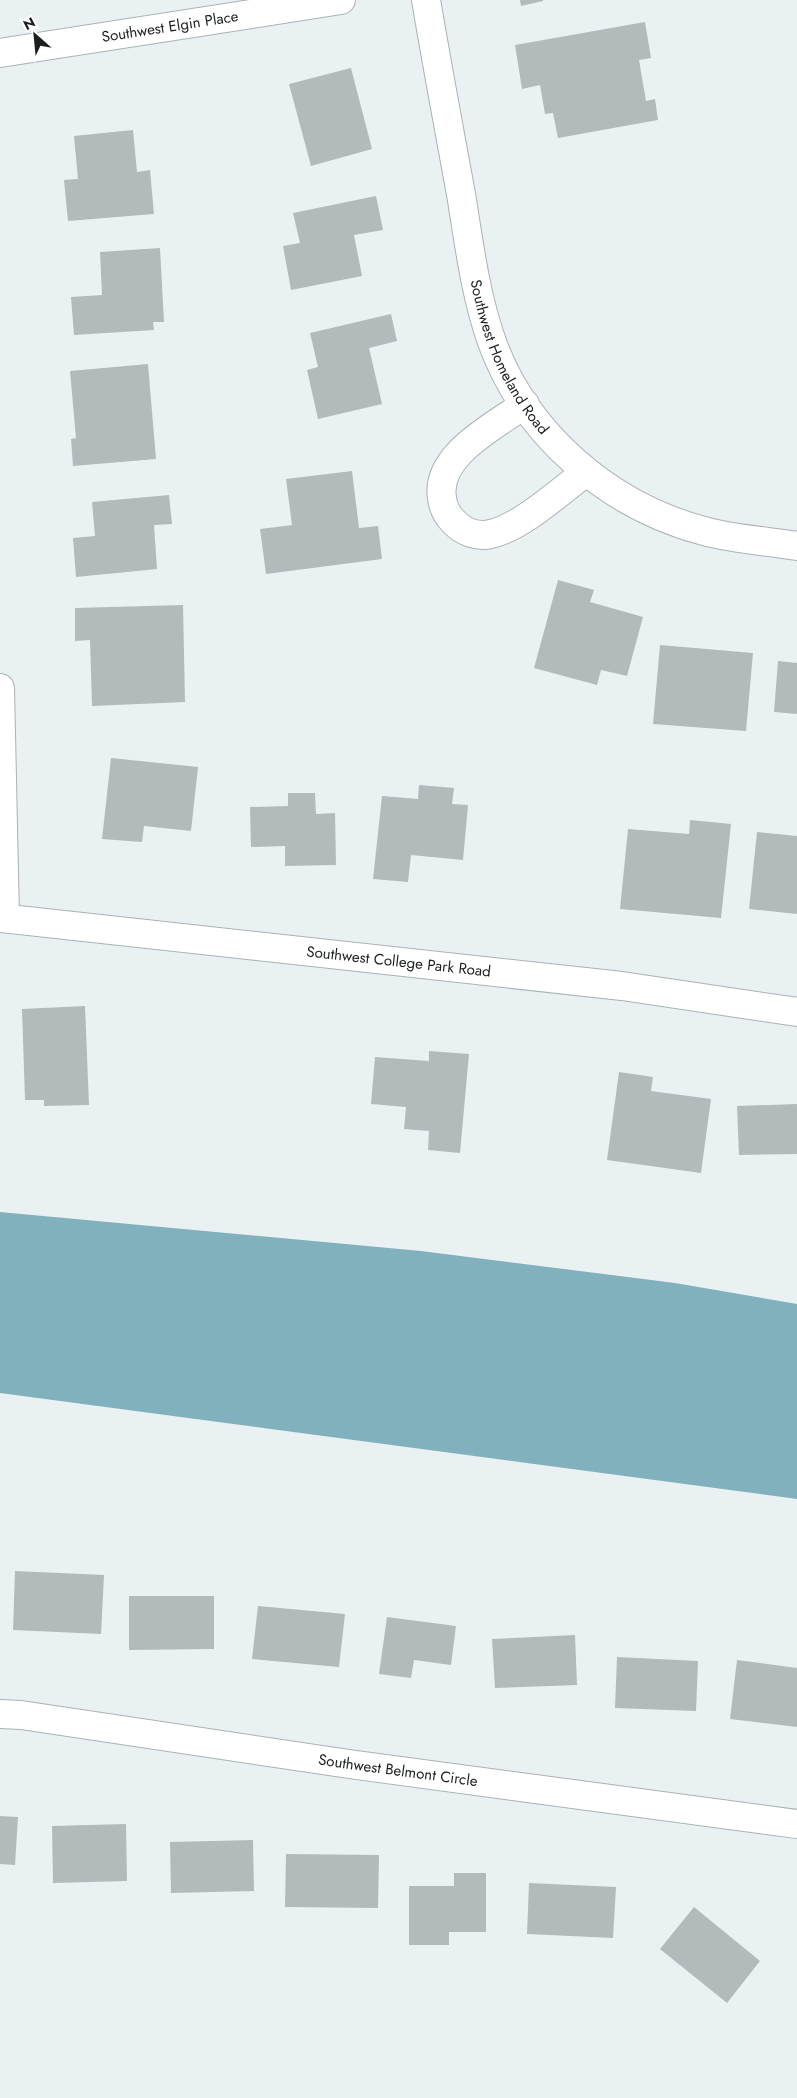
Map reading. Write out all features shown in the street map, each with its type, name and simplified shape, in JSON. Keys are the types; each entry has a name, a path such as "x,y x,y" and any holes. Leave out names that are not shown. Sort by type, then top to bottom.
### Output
{"street":[{"name":"Southwest Elgin Place","path":"0,52 341,0"},
{"name":"Southwest Homeland Road","path":"426,0 477,289 492,342 514,388 548,436 586,472 607,488 653,513 704,532 797,546"},
{"path":"526,404 467,446 449,463 443,476 441,490 443,506 452,521 474,535 490,534 509,527 586,472"},
{"path":"0,688 2,918"},
{"name":"Southwest College Park Road","path":"2,918 622,986 797,1012"},
{"name":"Southwest Belmont Circle","path":"0,1714 20,1715 349,1764 797,1824"}],"water":[{"path":"0,1212 421,1251 675,1283 797,1304 797,1499 0,1393"}],"building":[{"path":"520,0 543,0 543,1 521,6"},
{"path":"645,22 651,58 639,60 646,101 655,99 658,120 558,138 553,113 545,114 540,85 522,89 515,45"},
{"path":"351,68 372,149 311,166 289,84"},
{"path":"133,130 137,172 150,170 154,214 68,221 64,180 78,179 74,136"},
{"path":"376,196 383,230 354,235 362,276 291,290 283,246 300,243 293,213"},
{"path":"160,248 164,322 153,322 154,330 74,335 71,297 102,295 100,252"},
{"path":"391,314 397,341 369,348 382,404 318,419 307,370 318,367 310,333"},
{"path":"148,364 156,459 73,466 71,439 76,438 70,371"},
{"path":"352,471 359,528 378,526 382,559 266,574 260,529 292,525 286,479"},
{"path":"169,495 172,524 154,525 157,569 76,577 73,538 95,536 92,502"},
{"path":"558,580 594,590 590,602 643,617 627,676 601,670 597,685 534,668"},
{"path":"183,605 185,702 92,706 90,640 75,641 75,608"},
{"path":"660,645 753,653 746,731 653,724"},
{"path":"778,661 797,663 797,714 774,712"},
{"path":"111,758 198,767 191,831 144,826 142,842 102,839"},
{"path":"419,785 454,788 452,804 468,805 463,860 411,855 408,882 373,879 382,796 418,799"},
{"path":"288,793 315,793 316,814 335,813 336,865 285,866 285,846 251,847 250,807 288,806"},
{"path":"690,820 731,824 721,918 620,909 628,829 689,834"},
{"path":"757,832 797,836 797,914 749,909"},
{"path":"85,1006 89,1105 44,1106 44,1100 25,1100 22,1009"},
{"path":"429,1051 469,1054 460,1153 428,1150 429,1131 404,1129 406,1107 371,1104 375,1057 429,1061"},
{"path":"619,1072 653,1077 651,1091 711,1099 701,1173 607,1160"},
{"path":"797,1104 797,1154 739,1155 737,1106"},
{"path":"15,1571 104,1575 101,1634 13,1630"},
{"path":"129,1596 214,1596 214,1649 129,1650"},
{"path":"258,1606 345,1614 339,1667 252,1659"},
{"path":"387,1617 456,1626 451,1665 414,1660 411,1678 379,1674"},
{"path":"575,1635 577,1685 495,1688 492,1639"},
{"path":"617,1657 698,1661 696,1711 615,1708"},
{"path":"737,1660 797,1668 797,1727 730,1719"},
{"path":"0,1816 18,1817 15,1865 0,1864"},
{"path":"126,1824 127,1881 53,1883 52,1826"},
{"path":"253,1840 254,1891 171,1893 170,1842"},
{"path":"286,1854 379,1855 378,1908 285,1907"},
{"path":"454,1873 486,1873 486,1932 449,1932 449,1945 409,1945 409,1886 454,1886"},
{"path":"529,1883 616,1887 613,1938 527,1934"},
{"path":"694,1907 760,1961 727,2003 660,1949"}]}
